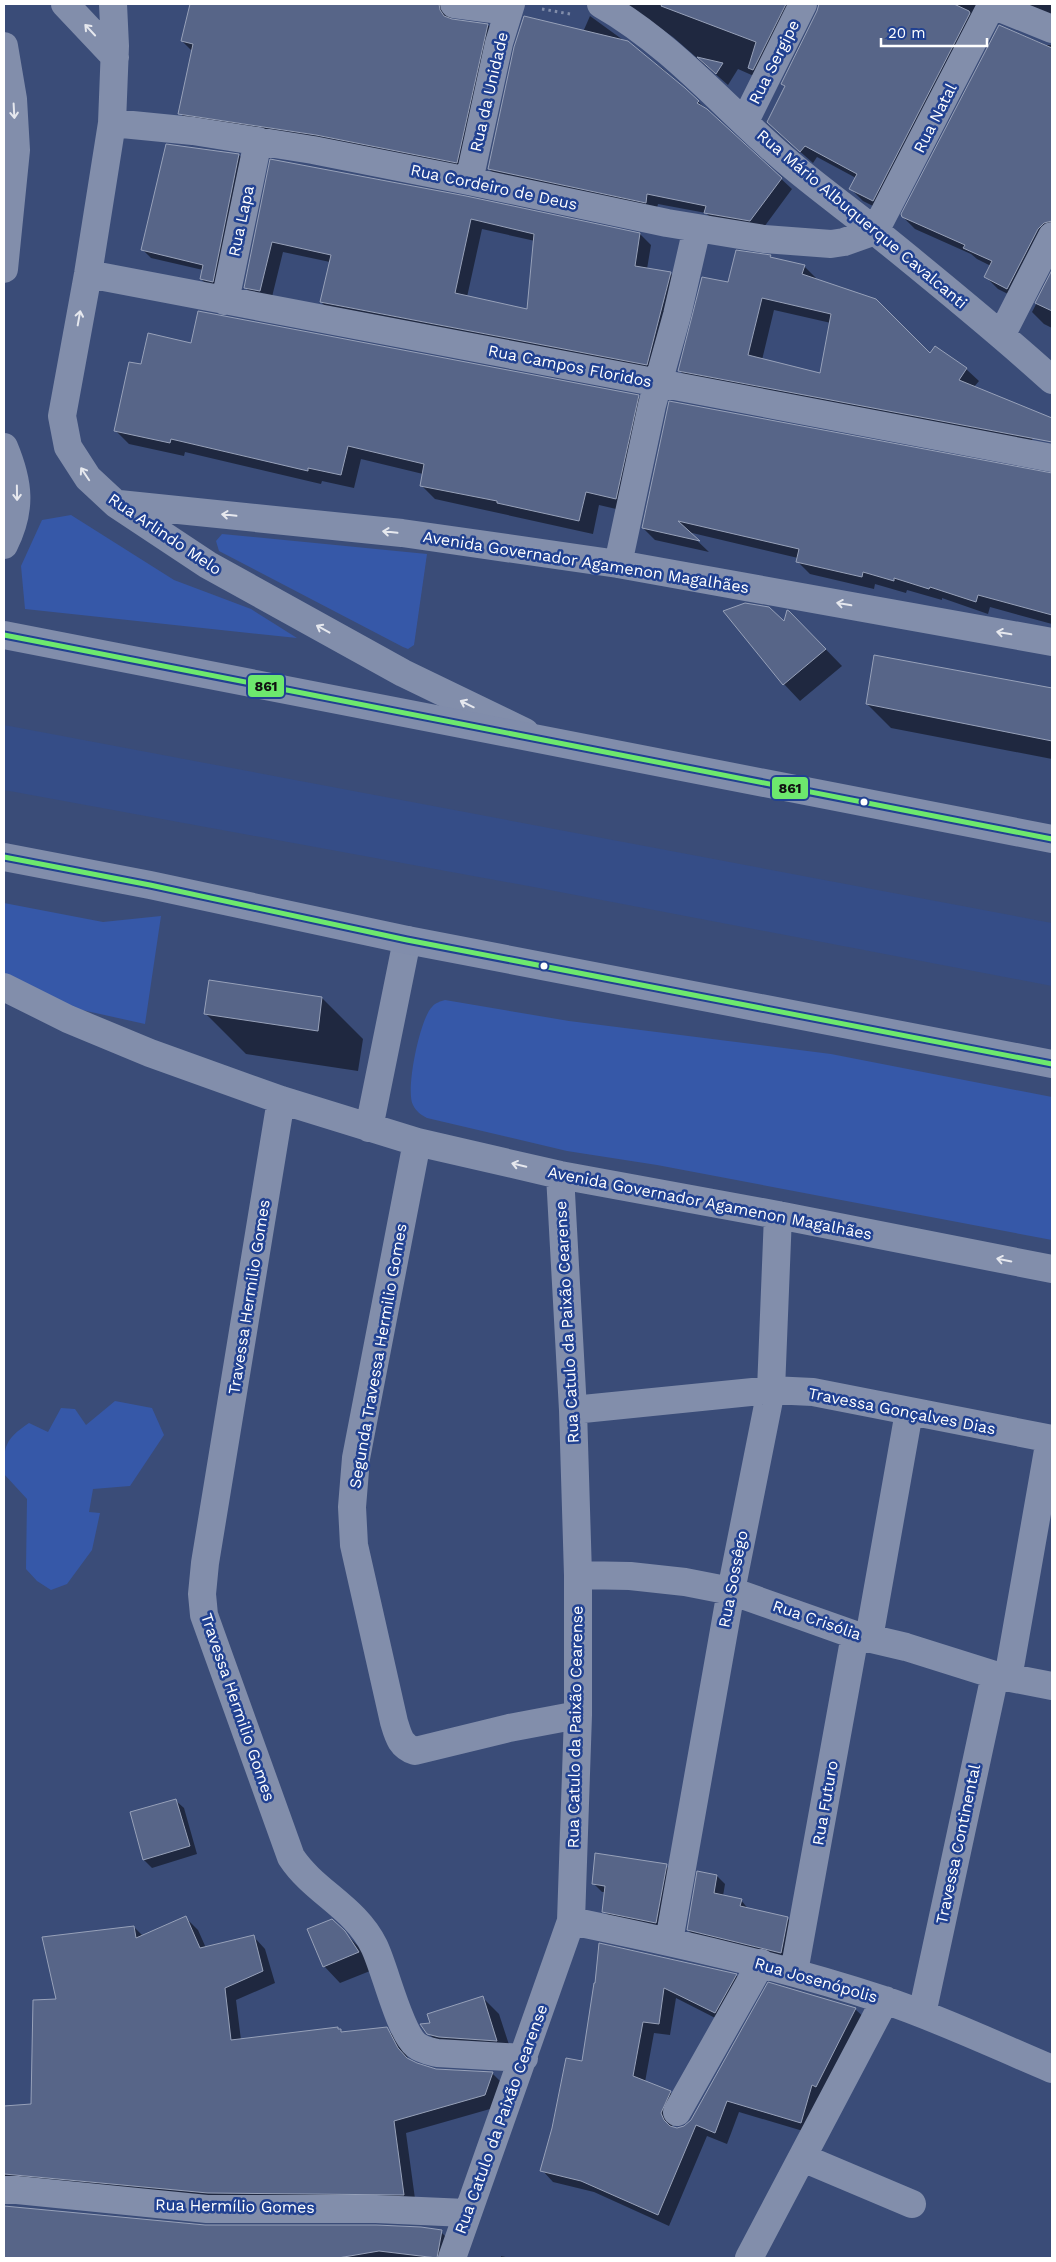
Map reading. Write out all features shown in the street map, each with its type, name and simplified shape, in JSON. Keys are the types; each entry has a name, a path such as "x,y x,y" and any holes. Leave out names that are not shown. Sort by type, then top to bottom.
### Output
{"highway":[{"path":"4,635 1052,839"},
{"path":"4,857 150,885 407,940 1052,1064"}],"street":[{"path":"66,4 115,57"},
{"path":"454,4 510,7"},
{"name":"Rua Sergipe","path":"745,121 803,4"},
{"path":"991,4 1052,29"},
{"name":"Rua Natal","path":"875,231 991,4"},
{"name":"Rua Arlindo Melo","path":"110,7 115,57 112,123 88,274 62,416 68,447 88,478 116,504 208,564 403,673 542,740"},
{"name":"Rua da Unidade","path":"469,181 498,43 510,7"},
{"name":"Rua Mário Albuquerque Cavalcanti","path":"618,8 745,121 783,158 1002,334 1052,380"},
{"path":"4,46 13,99 16,150 4,269"},
{"name":"Rua Cordeiro de Deus","path":"112,123 193,131 258,141 469,181 697,228 764,239 812,244 838,243 875,231"},
{"name":"Rua Lapa","path":"225,300 258,141"},
{"path":"618,564 658,382 677,314 697,228"},
{"path":"1002,334 1052,236"},
{"name":"Rua Campos Floridos","path":"88,274 624,378 658,382 1052,458"},
{"path":"4,447 17,486 17,507 11,530 4,544"},
{"name":"Avenida Governador Agamenon Magalhães","path":"116,504 402,533 618,564 1052,642"},
{"path":"369,1128 407,940"},
{"name":"Avenida Governador Agamenon Magalhães","path":"4,987 68,1019 141,1049 282,1100 417,1142 560,1175 778,1215 1052,1269"},
{"name":"Travessa Hermilio Gomes","path":"282,1100 205,1563 202,1594 204,1616 291,1856 299,1869 354,1916 366,1930 375,1948 397,2010 410,2038 424,2050 437,2053 524,2058"},
{"name":"Segunda Travessa Hermilio Gomes","path":"417,1142 356,1458 352,1508 354,1545 394,1722 403,1744 415,1751 509,1728 578,1715"},
{"name":"Rua Catulo da Paixão Cearense","path":"452,2258 466,2213 524,2058 571,1922 578,1715 578,1575 573,1410 560,1175"},
{"name":"Rua Sossêgo","path":"669,1941 730,1591 771,1390 778,1215"},
{"name":"Travessa Gonçalves Dias","path":"573,1410 771,1390 813,1392 1051,1439"},
{"name":"Rua Futuro","path":"794,1972 909,1412"},
{"name":"Travessa Continental","path":"922,2014 1002,1676 1051,1439"},
{"name":"Rua Crisólia","path":"578,1575 630,1576 685,1582 730,1591 862,1636 906,1647 1002,1676 1052,1686"},
{"name":"Rua Josenópolis","path":"571,1922 669,1941 794,1972 885,2000 1052,2069"},
{"path":"677,2112 761,1964"},
{"path":"750,2258 885,2000"},
{"path":"803,2158 912,2204"},
{"name":"Rua Hermílio Gomes","path":"4,2190 207,2209 356,2209 466,2213"}],"path":[{"path":"510,7 536,8 577,16"}],"shaded area":[{"path":"71,515 174,580 251,609 297,638 25,609 21,566 42,520"},
{"path":"222,534 427,554 414,645 408,649 403,647 219,551 216,541"},
{"path":"4,725 1052,923 1052,986 539,888 4,790"},
{"path":"4,903 103,922 161,916 145,1024 55,1004 4,976"},
{"path":"445,1000 569,1021 831,1054 1052,1097 1052,1240 657,1165 567,1151 427,1118 419,1113 413,1105 411,1097 412,1071 427,1014 435,1004"},
{"path":"115,1401 152,1408 164,1435 130,1486 93,1489 89,1512 100,1513 92,1550 67,1584 51,1590 37,1581 26,1569 27,1499 4,1474 4,1457 7,1444 15,1434 29,1423 48,1432 61,1408 75,1409 86,1425"}],"building":[{"path":"190,4 439,4 444,16 452,19 488,24 457,163 316,135 178,114 193,44 181,41"},
{"path":"662,4 786,4 753,70 748,68 756,42 661,6"},
{"path":"819,4 954,4 970,13 873,201 849,189 857,174 805,146 800,152 767,122 785,86 781,84"},
{"path":"524,16 628,41 685,88 699,101 697,103 707,109 782,178 750,221 704,213 706,206 647,194 646,203 488,169 514,47"},
{"path":"999,25 1052,48 1052,221 1044,223 1038,229 1007,289 984,277 992,261 963,248 965,245 902,217 901,214"},
{"path":"697,57 723,63 716,74"},
{"path":"166,144 239,154 213,282 200,279 203,265 141,250"},
{"path":"270,159 466,196 640,233 635,266 671,272 647,365 320,302 331,255 272,242 260,291 244,288","holes":["471,219 534,234 527,309 455,293"]},
{"path":"736,250 771,255 770,257 805,265 802,274 876,299 930,353 935,346 967,368 959,380 1052,418 1052,442 678,371 702,277 728,282","holes":["762,298 831,314 820,373 748,355"]},
{"path":"1052,270 1052,311 1035,303"},
{"path":"198,311 639,395 616,499 586,492 579,521 497,503 497,501 420,486 424,464 348,446 341,475 308,468 308,471 171,439 170,443 114,431 129,362 141,364 148,333 191,343"},
{"path":"669,401 1052,473 1052,615 978,595 976,602 894,578 894,581 863,572 862,577 796,562 799,549 678,521 700,541 642,528"},
{"path":"745,603 769,607 784,621 787,610 789,611 826,649 783,685 723,611"},
{"path":"874,655 1052,688 1052,741 866,704"},
{"path":"209,980 322,997 318,1031 204,1014"},
{"path":"176,1799 190,1846 143,1860 130,1812"},
{"path":"595,1853 667,1864 656,1923 602,1912 605,1886 592,1884"},
{"path":"697,1871 717,1875 714,1893 742,1899 740,1906 788,1917 781,1953 687,1930"},
{"path":"186,1916 200,1948 254,1935 263,1971 225,1988 231,2040 338,2027 338,2029 341,2029 341,2032 387,2027 398,2048 407,2058 417,2063 436,2069 493,2072 485,2095 394,2121 404,2195 208,2193 4,2174 4,2106 31,2104 33,2000 56,1999 42,1937 134,1926 136,1938"},
{"path":"332,1919 345,1931 359,1952 323,1967 307,1929"},
{"path":"599,1943 737,1974 715,2013 664,1988 659,2024 643,2022 633,2076 671,2091 661,2113 664,2120 670,2126 677,2128 684,2126 691,2120 768,1982 856,2008 816,2087 812,2085 801,2123 727,2101 715,2133 696,2125 658,2215 581,2181 540,2171 552,2128 566,2058 582,2061 595,1983"},
{"path":"483,1996 497,2041 439,2037 427,2034 420,2024 430,2023 427,2014"},
{"path":"4,2206 205,2225 376,2225 442,2230 437,2258 379,2251 338,2258 4,2258"}],"transit line":[{"name":"861","path":"4,635 1052,839"},
{"name":"861","path":"4,857 150,885 407,940 1052,1064"}]}
